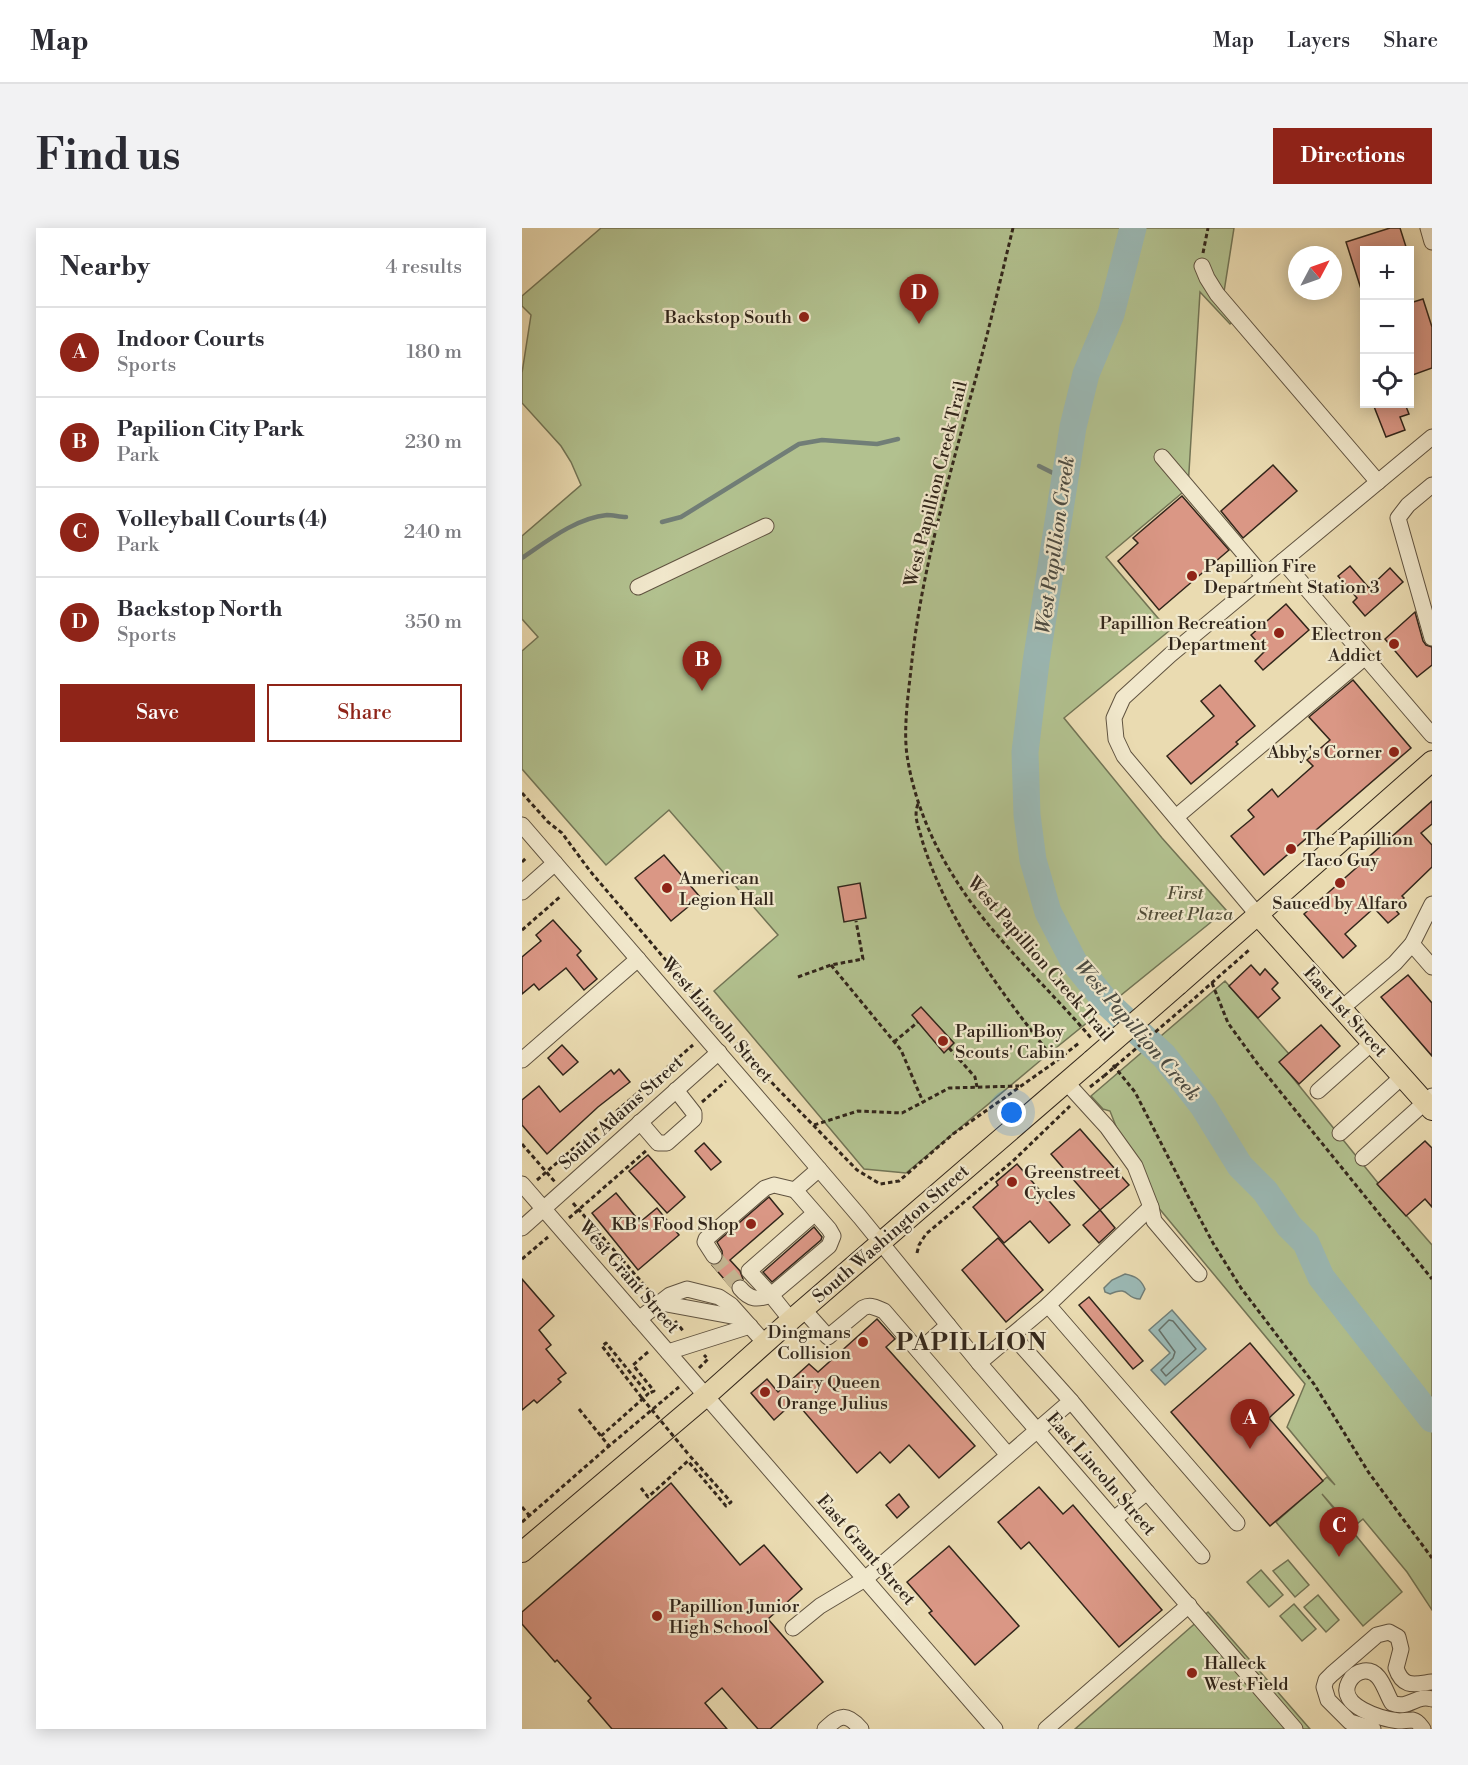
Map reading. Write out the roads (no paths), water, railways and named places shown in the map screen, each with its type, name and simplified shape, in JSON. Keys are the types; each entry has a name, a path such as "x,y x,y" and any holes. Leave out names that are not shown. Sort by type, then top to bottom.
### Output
{"main road":[{"name":"South Washington Street","path":"524,1546 706,1396 881,1242 1072,1090 1095,1053 1178,985 1432,761"},
{"name":"East 1st Street","path":"1257,914 1430,1103"}],"street":[{"path":"1428,228 1432,242"},
{"path":"1202,266 1217,294 1378,482"},
{"path":"1257,914 1124,756 1116,739 1114,718 1123,698 1170,655 1432,437"},
{"path":"1162,457 1264,577"},
{"path":"1432,485 1408,505 1398,518 1432,638"},
{"path":"638,587 766,526"},
{"path":"1283,561 1432,735"},
{"path":"1176,817 1364,658"},
{"name":"West Lincoln Street","path":"522,825 881,1242"},
{"path":"522,891 555,862"},
{"path":"1342,1008 1395,963 1412,944 1432,904"},
{"path":"1412,944 1432,967"},
{"path":"522,1060 638,959"},
{"path":"1318,1091 1373,1042"},
{"name":"South Adams Street","path":"522,1228 719,1052"},
{"path":"1340,1133 1403,1076"},
{"path":"640,1122 662,1144 667,1143 681,1131 696,1116 676,1090"},
{"path":"1072,1090 1107,1127 1135,1166 1154,1221 1199,1274"},
{"path":"1363,1158 1430,1103"},
{"path":"795,1190 819,1169"},
{"path":"714,1256 706,1246 706,1239 765,1188 774,1185 795,1190 829,1229 833,1236 829,1246 771,1295 759,1299 752,1298 740,1288"},
{"name":"West Grant Street","path":"524,1186 706,1396"},
{"path":"980,1363 1048,1305 1151,1207"},
{"path":"815,1213 749,1271 771,1295 828,1337 855,1313 868,1306 884,1311 1008,1455"},
{"name":"East Lincoln Street","path":"881,1242 980,1363 1295,1729"},
{"path":"639,1319 661,1303 746,1322 765,1343"},
{"path":"1048,1305 1237,1523"},
{"path":"668,1352 746,1322"},
{"path":"919,1351 948,1325"},
{"path":"1012,1335 1202,1556"},
{"name":"East Grant Street","path":"706,1396 996,1729"},
{"path":"793,1628 820,1606 865,1579 1071,1401"},
{"path":"1114,1519 1147,1492"},
{"path":"1046,1729 1189,1605"},
{"path":"1373,1729 1344,1718 1328,1700 1324,1687 1326,1680 1332,1674 1377,1635 1389,1632 1398,1637 1401,1649 1396,1668 1402,1680 1415,1685 1432,1682"},
{"path":"1423,1729 1419,1723 1412,1720 1397,1721 1359,1708 1348,1698 1346,1690 1357,1673 1365,1671 1382,1681 1392,1703 1403,1706 1426,1697 1432,1700"},
{"path":"825,1729 836,1719 846,1717 853,1720 861,1729"}],"water":[{"path":"1125,1274 1137,1278 1142,1283 1145,1289 1140,1299 1121,1291 1110,1294 1105,1292 1104,1288 1112,1280"},
{"path":"1172,1310 1206,1349 1165,1385 1151,1370 1170,1353 1149,1330"}],"waterway":[{"name":"West Papillion Creek","path":"1133,228 1111,314 1086,374 1073,427 1036,662 1025,752 1027,815 1033,860 1048,912 1074,962 1108,1004 1164,1056 1203,1106 1240,1166 1265,1191 1289,1226 1306,1243 1321,1277 1432,1419"},
{"path":"662,522 681,517 799,444 822,440 877,444 898,439"},
{"path":"1039,466 1065,479"},
{"path":"522,558 573,525 607,515 626,517"}],"tunnel":[{"path":"714,1256 740,1288"}],"place":[{"name":"Backstop South","path":"804,317"},
{"name":"Backstop North","path":"919,324"},
{"name":"Papillion Fire Department Station 3","path":"1192,576"},
{"name":"Papillion Recreation Department","path":"1279,633"},
{"name":"Electron Addict","path":"1394,644"},
{"name":"Papilion City Park","path":"702,691"},
{"name":"Abby's Corner","path":"1394,752"},
{"name":"The Papillion Taco Guy","path":"1291,849"},
{"name":"Sauced by Alfaro","path":"1340,883"},
{"name":"American Legion Hall","path":"667,888"},
{"name":"Papillion Boy Scouts' Cabin","path":"943,1041"},
{"name":"Greenstreet Cycles","path":"1012,1182"},
{"name":"KB's Food Shop","path":"751,1224"},
{"name":"Dingmans Collision","path":"863,1342"},
{"name":"Dairy Queen Orange Julius","path":"765,1392"},
{"name":"Indoor Courts","path":"1250,1449"},
{"name":"Volleyball Courts (4)","path":"1339,1557"},
{"name":"Papillion Junior High School","path":"657,1616"},
{"name":"Halleck West Field","path":"1192,1673"}],"district":[{"name":"PAPILLION","path":"972,1343"}],"park label":[{"name":"First Street Plaza","path":"1185,903"}]}
